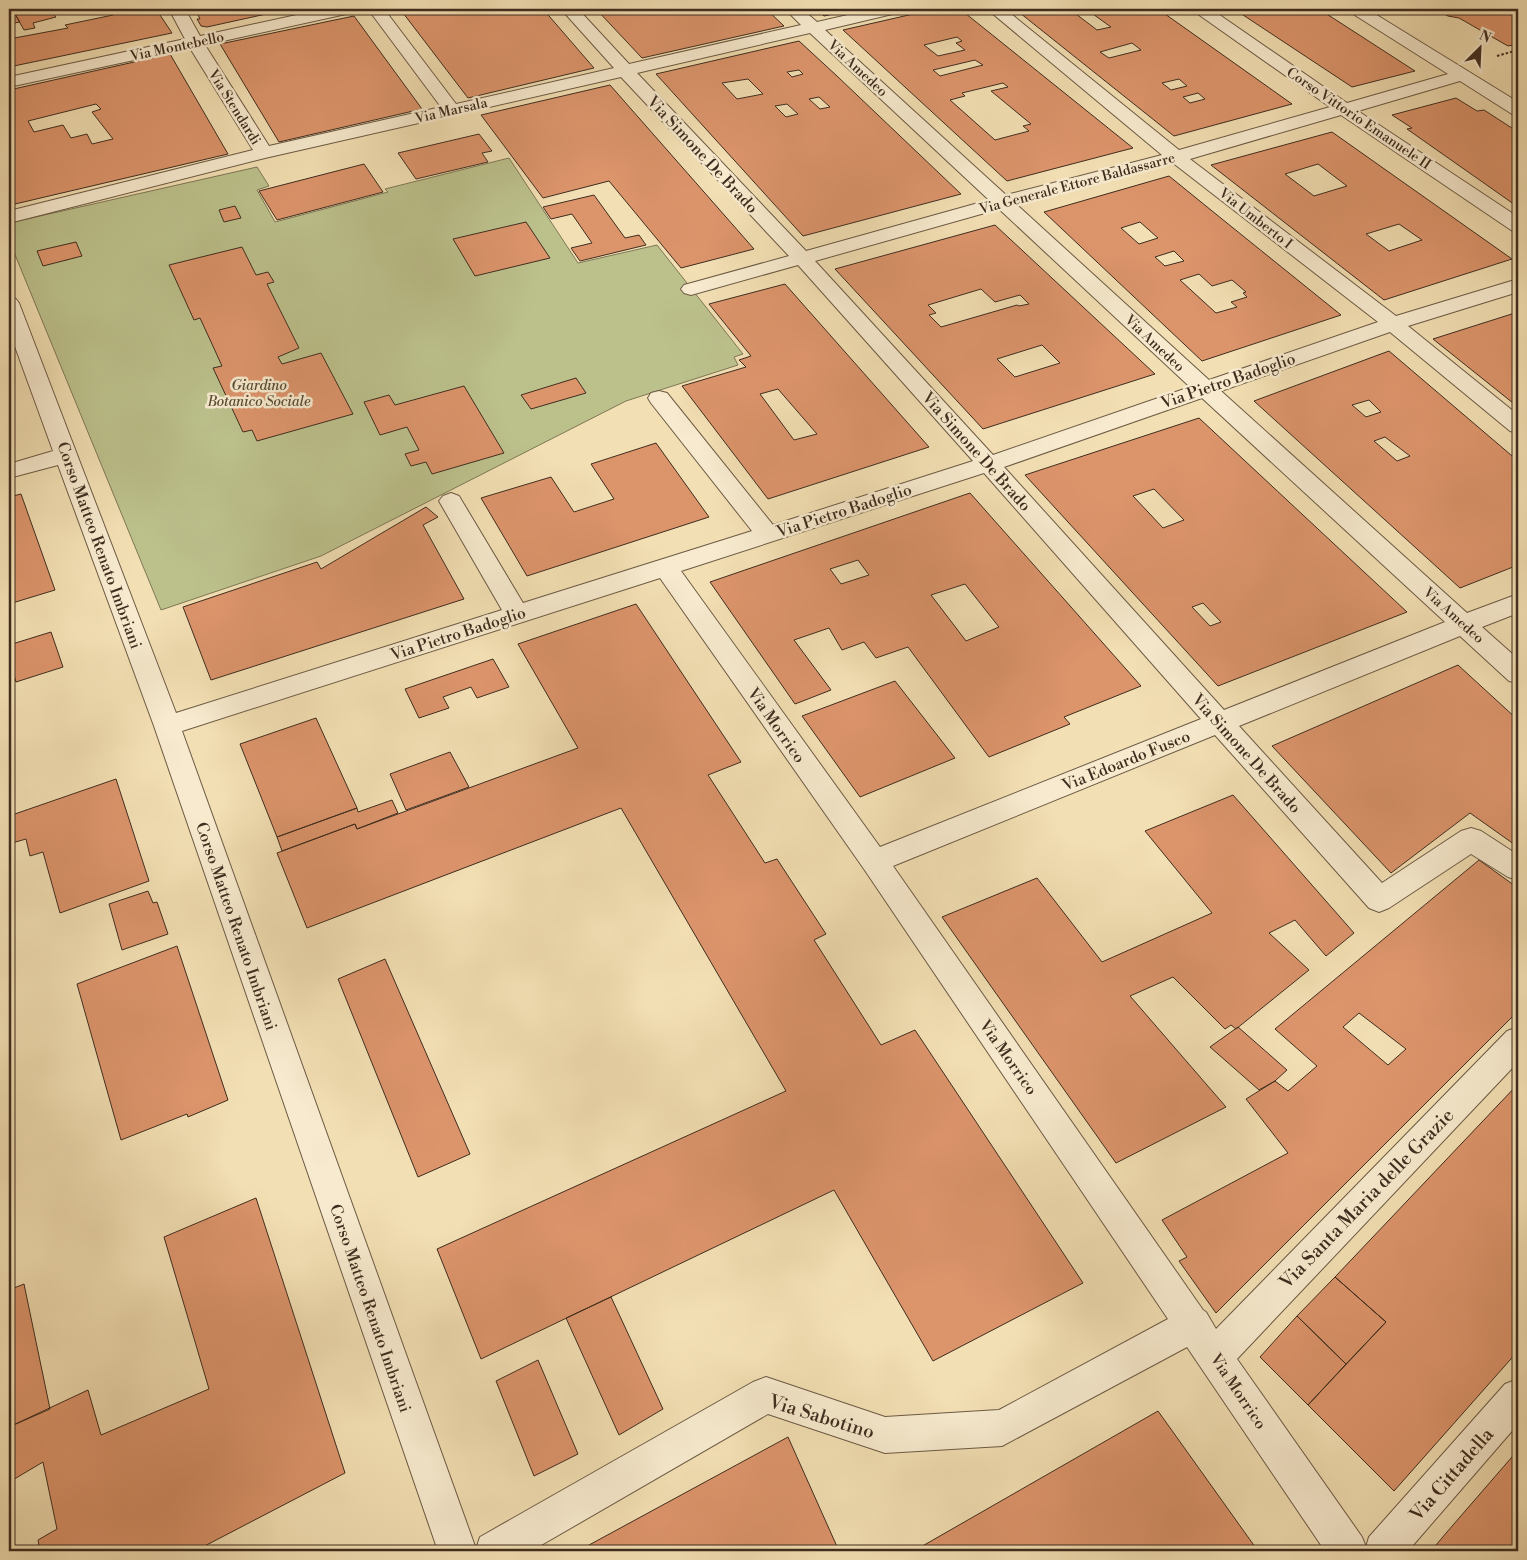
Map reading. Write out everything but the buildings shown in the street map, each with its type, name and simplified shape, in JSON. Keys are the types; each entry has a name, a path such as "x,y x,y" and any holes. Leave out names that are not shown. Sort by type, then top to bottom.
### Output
{"street":[{"name":"Via Stendardi","path":"177,9 195,42 264,153"},
{"name":"Via Montebello","path":"9,82 346,9"},
{"path":"376,9 452,110"},
{"name":"Via Simone De Brado","path":"569,9 624,71 801,258 989,464 1379,900 1471,839 1518,868"},
{"name":"Via Amedeo","path":"794,9 1204,388 1518,674"},
{"name":"Via Marsala","path":"9,217 264,153 895,9"},
{"name":"Via Umberto I","path":"995,9 1176,157 1393,324 1518,426"},
{"name":"Corso Vittorio Emanuele II","path":"1201,9 1344,109 1518,226"},
{"path":"1356,9 1518,110"},
{"name":"Via Generale Ettore Baldassarre","path":"692,289 1003,202 1176,157 1463,76"},
{"name":"Via Pietro Badoglio","path":"167,726 989,464 1204,388 1518,284"},
{"name":"Corso Matteo Renato Imbriani","path":"9,303 167,726 457,1551"},
{"path":"659,398 767,534"},
{"path":"9,471 66,455"},
{"path":"451,501 517,614"},
{"name":"Via Morrico","path":"665,567 874,861 1194,1324 1348,1551"},
{"name":"Via Edoardo Fusco","path":"874,861 1518,603"},
{"name":"Via Santa Maria delle Grazie","path":"1215,1356 1518,1041"},
{"name":"Via Sabotino","path":"494,1551 766,1395 885,1435 1002,1428 1194,1324"},
{"name":"Via Cittadella","path":"1383,1551 1518,1397"}],"green space":[{"name":"Giardino Botanico Sociale","path":"509,158 578,263 657,245 743,354 734,357 738,365 626,401 321,556 161,610 9,240 9,223 257,167 269,186 257,190 275,222 388,192 385,189"}]}
